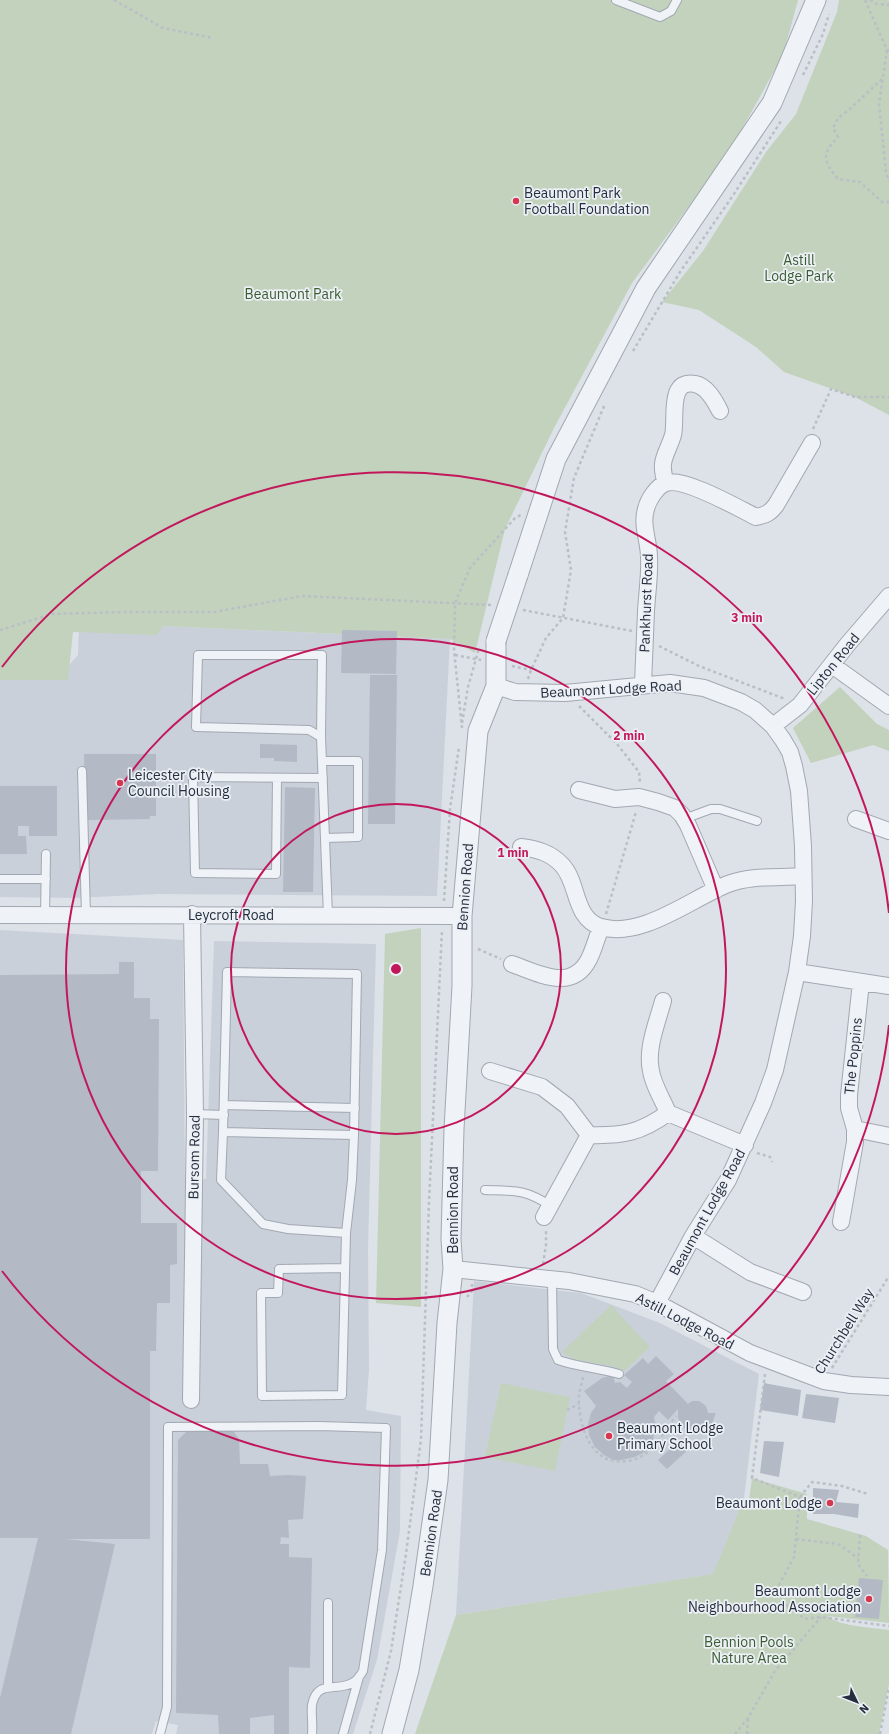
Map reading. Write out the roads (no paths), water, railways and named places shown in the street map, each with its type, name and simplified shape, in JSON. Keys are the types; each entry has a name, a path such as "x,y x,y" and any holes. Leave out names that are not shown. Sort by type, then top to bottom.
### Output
{"street":[{"path":"496,686 488,643 518,575 556,459 646,288 772,102 824,3"},
{"path":"720,411 714,399 704,388 696,384 687,384 679,389 675,400 673,435 665,453 663,464 663,473 666,483 682,483 696,488 756,517 764,516 770,513 776,505 812,443"},
{"name":"Pankhurst Road","path":"643,684 649,557 644,516 651,497 666,483"},
{"name":"Lipton Road","path":"773,726 800,705 889,596"},
{"path":"832,665 889,706"},
{"name":"Beaumont Lodge Road","path":"496,686 515,692 565,693 592,692 643,684 670,683 704,688 741,702 755,710 773,726 790,752 799,791 803,846 802,936 797,972 774,1070 745,1145 728,1180 693,1236 657,1303"},
{"name":"Bennion Road","path":"392,1734 410,1662 424,1586 438,1480 447,1323 453,1269 451,1237 454,1129 462,986 462,916 467,731 496,686"},
{"path":"579,790 615,799 639,797 675,808 684,819 716,890"},
{"path":"856,819 889,831"},
{"path":"521,847 537,850 551,856 563,865 570,877 577,901 586,917 592,923 601,927 628,928 649,922 675,912 729,884 750,879 803,876"},
{"name":"Leycroft Road","path":"0,915 192,914 462,916"},
{"name":"Bursom Road","path":"191,1400 195,1114 192,914"},
{"path":"512,964 553,978 564,979 582,969 589,960 601,927"},
{"path":"797,972 889,986"},
{"name":"The Poppins","path":"841,1222 855,1142 855,1129 849,1108 849,1095 861,982"},
{"path":"663,1001 650,1052 649,1062 651,1073 668,1114 745,1145"},
{"path":"490,1071 542,1087 567,1106 589,1135"},
{"path":"589,1135 619,1134 640,1130 668,1114"},
{"path":"855,1129 889,1136"},
{"path":"548,1211 589,1135"},
{"path":"693,1236 750,1272 803,1292"},
{"name":"Astill Lodge Road","path":"453,1269 569,1281 635,1294 657,1303 749,1353 824,1381 851,1385 889,1387"}],"lane":[{"path":"616,0 660,17 671,10 677,0"},
{"path":"321,737 308,730 196,727 198,655 322,655 321,737 328,915"},
{"path":"322,761 358,761 358,837 325,838"},
{"path":"82,771 86,915"},
{"path":"277,778 276,874 195,873 193,777 323,778"},
{"path":"684,819 712,809 720,809 757,820"},
{"path":"45,915 46,854"},
{"path":"0,879 46,879"},
{"path":"345,1268 279,1268 278,1293 261,1293 262,1396 342,1395 346,1233 352,1180 355,1108 357,974 227,972 222,1180 263,1224 288,1229 346,1233"},
{"path":"224,1105 355,1108"},
{"path":"195,1114 224,1115"},
{"path":"223,1132 354,1135"},
{"path":"485,1190 521,1191 536,1196 548,1211"},
{"path":"546,1279 553,1349 558,1360 585,1367 605,1369 619,1374"},
{"path":"160,1734 167,1707 168,1427 319,1426 386,1428 382,1550 363,1672 352,1684 328,1687 321,1690 315,1696 312,1706 312,1734"},
{"path":"328,1603 328,1687"},
{"path":"343,1734 359,1677"}],"place":[{"name":"Beaumont Park Football Foundation","path":"516,201"},
{"name":"Leicester City Council Housing","path":"120,783"},
{"name":"Beaumont Lodge Primary School","path":"609,1436"},
{"name":"Beaumont Lodge","path":"830,1503"},
{"name":"Beaumont Lodge Neighbourhood Association","path":"869,1599"}],"park label":[{"name":"Astill Lodge Park","path":"799,268"},
{"name":"Beaumont Park","path":"293,294"},
{"name":"Bennion Pools Nature Area","path":"749,1650"}]}
